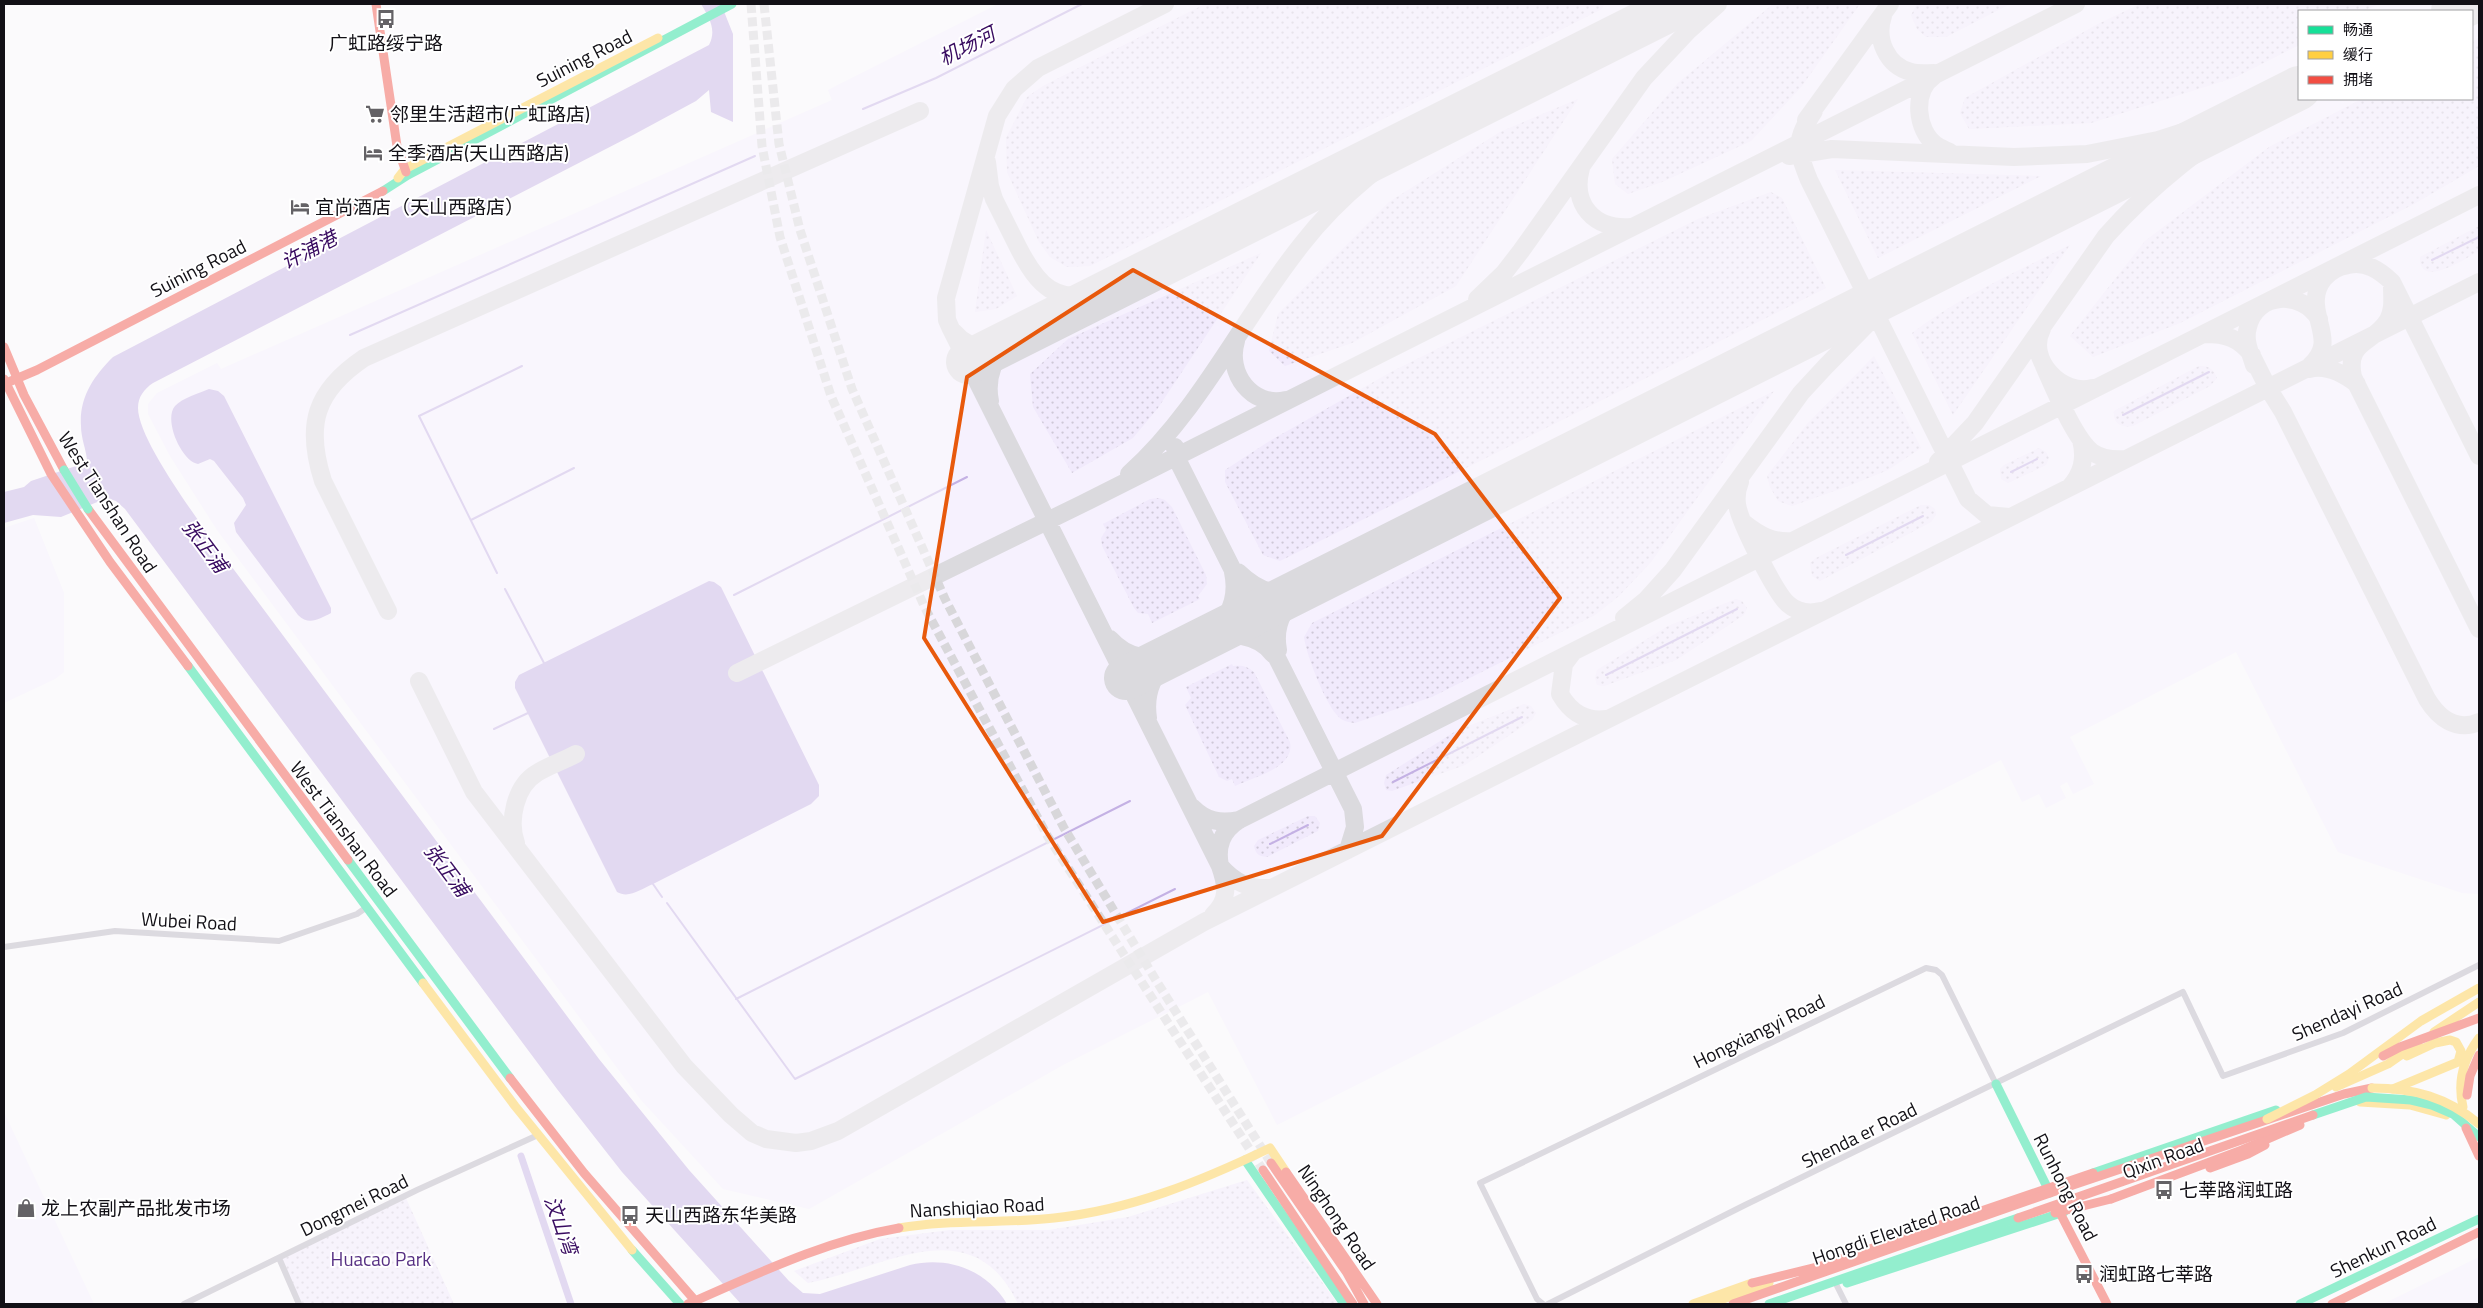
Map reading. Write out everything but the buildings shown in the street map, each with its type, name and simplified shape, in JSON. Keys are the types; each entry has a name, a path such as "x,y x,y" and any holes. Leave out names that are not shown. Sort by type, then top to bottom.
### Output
{"main road":[{"path":"376,4 398,146 406,172"},
{"name":"Suining Road","path":"4,381 16,379 394,185 406,172 683,25 690,25 728,6"},
{"name":"West Tianshan Road","path":"4,347 16,379 64,470 88,509 525,1098 584,1173 694,1303"},
{"name":"West Tianshan Road","path":"4,381 51,474 76,513 538,1135 633,1252 680,1304"},
{"path":"290,803 300,796"},
{"path":"2349,1074 2421,1021 2479,988"},
{"name":"Qixin Road","path":"2388,1064 2479,1002"},
{"path":"2267,1119 2315,1095 2349,1074 2400,1047 2479,1018"},
{"path":"2479,1038 2474,1045 2462,1076 2460,1097 2467,1130 2479,1156"},
{"name":"Qixin Road","path":"1709,1304 2281,1108 2447,1039 2456,1042 2461,1048 2462,1055 2458,1062 2301,1124"},
{"path":"2463,1107 2470,1076 2479,1055"},
{"name":"Runhong Road","path":"1996,1084 2107,1304"},
{"path":"2267,1119 2344,1094 2372,1088 2397,1087 2420,1091 2448,1102 2479,1124"},
{"path":"1995,1228 2366,1097 2397,1097 2425,1102 2453,1114 2479,1137"},
{"path":"2360,1102 2410,1105 2444,1114 2470,1127 2479,1137"},
{"name":"Hongdi Elevated Road","path":"1733,1304 2267,1119"},
{"path":"1995,1228 2111,1199 2242,1150 2301,1124"},
{"path":"1785,1304 2060,1213 2110,1204 2248,1154 2301,1124"},
{"name":"Nanshiqiao Road","path":"694,1303 780,1265 841,1242 893,1229 953,1221 1056,1218 1108,1210 1164,1195 1270,1148"},
{"name":"Ninghong Road","path":"1270,1148 1376,1304"},
{"path":"1245,1160 1344,1304"},
{"name":"Ninghong Road","path":"1271,1163 1346,1273 1364,1304"},
{"name":"Ninghong Road","path":"1263,1170 1353,1304"},
{"name":"Shenkun Road","path":"2300,1304 2479,1219"},
{"name":"Hongdi Elevated Road","path":"1769,1304 1995,1228"},
{"name":"Shenkun Road","path":"2332,1304 2479,1232"},
{"path":"1693,1304 1782,1274 1874,1255"},
{"path":"1826,1263 1836,1286"},
{"path":"1359,1278 1370,1304"}],"street":[{"name":"Wubei Road","path":"4,947 115,931 279,941 357,914 367,907"},
{"name":"Shendayi Road","path":"2183,992 2223,1076 2343,1033 2479,965"},
{"name":"Hongxiangyi Road","path":"1543,1304 1537,1299 1480,1183 1926,968 1936,970 1942,975 1996,1084"},
{"name":"Shenda er Road","path":"1548,1304 1745,1205 2183,992"},
{"name":"Dongmei Road","path":"184,1304 417,1190 538,1135"},
{"path":"279,1258 299,1304"},
{"path":"1836,1286 1846,1304"}],"highlighted area":[{"path":"1133,270 1435,434 1560,598 1382,836 1103,922 924,638 967,377"}],"shaded area":[{"path":"998,4 2479,4 2479,894 2462,893 2338,852 2236,652 2070,737 2094,784 2073,794 2067,782 2060,786 2066,798 2046,808 2039,794 2022,802 2001,760 1277,1125 1208,992 1063,1065 809,1209 723,1189 641,1100 217,530 170,456 148,414 148,404 157,393 217,363 221,369 832,100 828,90"},
{"path":"34,518 64,593 64,672 55,679 4,703 4,528"},
{"name":"龙上农副产品批发市场","path":"4,1112 94,1304 4,1304"},
{"path":"2479,1257 2479,1304 2383,1304"}],"green space":[{"path":"1205,4 1604,4 1602,9 1090,266 1067,267 1050,257 1039,242 1007,172 1006,138 1027,97 1043,86"},
{"path":"1773,4 1860,4 1802,86 1751,141 1662,182 1628,194 1615,184 1612,159 1678,83"},
{"path":"1917,4 2010,4 1946,37 1926,37 1917,29 1911,15"},
{"path":"2140,4 2379,4 2366,10 2298,10 2298,46 2236,77 2091,123 1969,129 1960,113 1965,98 2098,24"},
{"path":"2479,38 2479,166 2414,204 2180,323 2093,357 2070,336 2145,241 2269,147 2360,100 2473,100 2473,41"},
{"path":"1578,99 1456,286 1352,343 1285,366 1269,351 1278,314 1389,202 1500,132"},
{"path":"1835,170 2041,176 1878,258"},
{"path":"1771,192 1782,198 1826,288 1280,561 1263,555 1225,482 1225,470 1268,442 1391,372 1698,219"},
{"path":"2479,226 2479,251 2444,269 2427,271 2422,267 2420,257"},
{"path":"986,230 1017,296 996,309 975,312"},
{"path":"2070,245 1953,415 1912,333 1969,296"},
{"path":"1261,253 1158,408 1133,438 1072,473 1033,407 1030,374 1068,339"},
{"path":"1874,356 1921,448 1888,470 1851,485 1792,506 1778,501 1770,487 1767,476 1807,424"},
{"path":"2199,366 2208,367 2216,375 2217,378 2210,386 2133,426 2121,426 2116,422 2114,411"},
{"path":"1774,391 1651,562 1619,596 1595,615 1432,697 1355,723 1344,721 1337,715 1313,669 1306,645 1304,637 1312,623"},
{"path":"2039,448 2046,452 2049,458 2046,465 2008,483 2001,479 2000,469 2004,465"},
{"path":"1159,498 1165,500 1172,507 1206,575 1207,584 1198,596 1200,599 1152,623 1148,614 1138,613 1134,608 1102,546 1101,538 1106,530 1103,524 1150,499"},
{"path":"1921,505 1929,505 1935,509 1936,515 1931,522 1820,581 1812,576 1810,563 1816,558"},
{"path":"1736,599 1742,601 1747,608 1744,615 1676,660 1604,686 1597,685 1595,678 1597,670 1668,626"},
{"path":"1232,664 1233,666 1247,667 1254,672 1290,742 1290,751 1280,765 1235,786 1232,779 1227,781 1219,777 1185,705 1191,698 1186,687"},
{"path":"1524,704 1531,706 1536,713 1532,720 1465,765 1392,791 1386,790 1384,783 1386,775 1456,731"},
{"path":"1308,816 1315,816 1320,823 1318,831 1267,857 1257,853 1254,846 1258,840"},
{"path":"1247,1180 1338,1304 1018,1304 999,1274 976,1257 951,1251 924,1252 895,1258 808,1283 794,1271 880,1239 950,1230 1049,1230 1128,1217"},
{"name":"Huacao Park","path":"405,1196 454,1304 299,1304 279,1258"}],"water":[{"name":"张正浦","path":"701,4 721,4 733,34 733,122 711,112 709,90 696,101 633,135 153,383 144,391 139,400 140,422 169,477 214,543 599,1059 689,1170 789,1281 803,1293 820,1294 910,1265 924,1263 952,1264 978,1274 989,1282 1007,1304 741,1304 622,1172 557,1089 125,509 116,501 107,498 61,517 33,515 4,523 4,492 24,487 31,481 76,466 87,460 81,430 82,406 94,380 113,357 709,45 712,29"},
{"path":"209,389 218,391 224,396 331,608 331,613 310,621 298,615 236,532 234,523 246,505 243,498 214,461 210,459 198,464 192,462 176,440 171,421 175,406 191,396"},
{"path":"709,581 721,587 819,785 819,796 811,804 635,893 622,894 617,892 515,688 515,682 519,675"}],"waterway":[{"name":"机场河","path":"863,109 936,78 1082,4"},
{"path":"350,335 755,156"},
{"path":"2432,260 2479,237"},
{"path":"497,573 419,416 522,366"},
{"path":"2123,415 2209,372"},
{"path":"2011,472 2037,459"},
{"path":"471,520 574,468"},
{"path":"734,595 967,477"},
{"path":"1846,555 1923,516"},
{"path":"505,589 544,663"},
{"path":"1606,675 1737,609"},
{"path":"494,729 528,713"},
{"path":"1393,782 1522,717"},
{"path":"736,999 1130,801"},
{"path":"1270,844 1308,825"},
{"path":"653,884 662,897"},
{"path":"667,903 795,1079 1175,889"},
{"name":"汶山湾","path":"521,1156 571,1304"}],"taxiway":[{"path":"1165,4 1038,68 1014,89 997,116 946,298 947,320 1220,866 1225,892 1222,904 1213,915"},
{"path":"1477,299 1504,273 1521,251 1644,78 1688,31 1718,4"},
{"path":"1806,120 1890,4"},
{"path":"737,673 1082,504 2076,4"},
{"path":"1883,16 1881,25 1882,42 1889,58 1895,64 1911,72 1934,73"},
{"path":"1934,76 1922,91 1919,111 1921,121 1929,139 1950,152"},
{"path":"1938,462 1975,423 2106,236 2161,181 2201,149 2266,105"},
{"path":"388,611 323,481 318,461 315,443 315,426 318,411 334,383 347,370 364,358 920,111"},
{"path":"1814,111 1803,130 1800,144 1800,152 1809,180 1968,499 1987,515 2009,517"},
{"path":"1789,156 1832,149 2014,157 2087,154 2158,140 2239,114"},
{"path":"1129,474 1155,449 1178,421 1220,363 1280,273 1335,206 1353,189 1413,143 1456,117"},
{"path":"987,162 990,186 994,199 1033,273 1041,282 1060,294 1085,297 1102,295"},
{"path":"1581,168 1579,193 1588,212 1606,224 1618,227 1631,227"},
{"path":"1269,888 1248,886 1236,880 1220,866 1219,852 1224,834 1239,820 2479,195"},
{"path":"1624,618 1646,600 1673,570 1801,393 1826,366 1877,314 1969,254"},
{"path":"2310,366 2317,358 2323,344 2316,305 2317,291 2320,284 2329,274 2341,267 2361,264 2372,268 2392,282 2479,456"},
{"path":"419,681 474,792 684,1066 731,1115 752,1133 766,1139 796,1143 811,1141 838,1131 1204,922 2479,282"},
{"path":"2392,285 2390,316 2382,328 2357,349 2353,356 2353,377 2479,629"},
{"path":"2254,365 2248,346 2247,332 2253,315 2260,307 2269,301 2291,300 2302,303 2319,319"},
{"path":"2042,329 2038,341 2039,352 2043,363 2050,373 2070,387 2081,389 2093,388"},
{"path":"955,333 959,338 975,346 999,346"},
{"path":"2205,334 2232,338 2252,355"},
{"path":"990,401 989,383 993,366 1001,351 1013,339"},
{"path":"1236,341 1235,365 1238,376 1244,386 1262,399 1286,400"},
{"path":"2251,354 2268,388 2283,412 2431,706 2442,717 2455,724 2471,725 2479,722"},
{"path":"2044,366 2065,412 2085,445 2092,452 2104,458 2126,459"},
{"path":"2309,369 2329,369 2357,384"},
{"path":"2069,488 2082,466 2081,440"},
{"path":"1175,447 1176,457 1353,809 1355,827 1348,850"},
{"path":"1740,482 1737,490 1739,513 1775,587 1782,598 1795,609 1808,612 1821,611"},
{"path":"1744,523 1767,537 1779,541 1793,541"},
{"path":"1205,639 1220,626 1230,610 1234,592 1233,572"},
{"path":"1238,572 1255,585 1271,592 1288,592 1309,586"},
{"path":"1278,650 1277,632 1282,616 1291,602 1305,590"},
{"path":"1207,638 1224,635 1243,636 1259,642 1273,654"},
{"path":"1110,639 1124,651 1140,657 1148,658 1175,654"},
{"path":"1573,652 1564,664 1560,694 1564,701 1580,715 1592,719 1607,719"},
{"path":"1148,718 1147,708 1152,682 1161,667 1175,654"},
{"path":"516,843 513,815 523,786 537,773 576,754"},
{"path":"1192,807 1203,816 1214,820 1226,822 1239,820"}],"runway":[{"path":"968,362 1681,4"},
{"path":"2455,10 2468,4"},
{"path":"1126,678 2298,89"}],"tunnel":[{"path":"751,4 762,146 780,237 831,396 925,608 1048,837 1263,1170"},
{"path":"764,4 779,144 800,230 852,389 945,599 1064,828 1157,982 1271,1163"}],"traffic: fast":[{"path":"383,191 408,175 732,4"},
{"path":"64,470 88,509"},
{"path":"188,666 423,983"},
{"path":"348,860 510,1078"},
{"path":"1996,1084 2050,1193"},
{"path":"2313,1115 2366,1097 2411,1100 2432,1105 2453,1114 2479,1137"},
{"path":"2093,1173 2276,1110"},
{"path":"1245,1160 1344,1304"},
{"path":"1847,1283 2064,1212"},
{"path":"1769,1304 2018,1218"},
{"path":"2300,1304 2479,1219"},
{"path":"632,1250 680,1304"}],"traffic: slow":[{"path":"398,178 405,169 658,38"},
{"path":"423,983 515,1106 632,1250"},
{"path":"2267,1119 2315,1095 2349,1074 2421,1021 2479,988"},
{"path":"2434,1032 2479,1002"},
{"path":"2463,1107 2461,1079 2469,1054 2479,1038"},
{"path":"2393,1089 2458,1062 2461,1051 2456,1042 2450,1040 2435,1043 2407,1056"},
{"path":"2336,1087 2388,1064 2418,1043"},
{"path":"2372,1088 2402,1090 2429,1096 2455,1107 2479,1124"},
{"path":"2360,1102 2410,1105 2446,1115"},
{"path":"899,1228 938,1223 1054,1218 1111,1208 1192,1183 1270,1148 1286,1172"},
{"path":"1693,1304 1752,1283"},
{"path":"1709,1304 1769,1283"}],"traffic: jam":[{"path":"376,4 397,146 406,172"},
{"path":"4,384 37,370 383,191"},
{"path":"4,347 24,395 64,470"},
{"path":"4,379 51,474 110,562 188,666"},
{"path":"88,509 348,860"},
{"path":"2383,1056 2400,1047 2479,1018"},
{"path":"2467,1095 2470,1076 2479,1055"},
{"path":"510,1078 584,1173 698,1304"},
{"path":"2070,1186 2344,1094 2372,1088"},
{"path":"2018,1218 2313,1115"},
{"path":"2111,1199 2242,1150 2300,1125"},
{"path":"2466,1128 2479,1156"},
{"path":"2210,1168 2248,1154 2265,1145"},
{"path":"1271,1163 1347,1273 1364,1304"},
{"path":"1263,1170 1353,1304"},
{"path":"1286,1172 1377,1304"},
{"path":"1826,1264 2093,1173"},
{"path":"1733,1304 2070,1186"},
{"path":"2055,1213 2111,1199"},
{"path":"2058,1209 2107,1304"},
{"path":"688,1304 765,1270 817,1250 844,1241 899,1228"},
{"path":"2332,1304 2479,1232"},
{"path":"1752,1283 1833,1263"}],"place":[{"name":"广虹路绥宁路","path":"386,19"},
{"name":"邻里生活超市(广虹路店)","path":"375,114"},
{"name":"全季酒店(天山西路店)","path":"373,153"},
{"name":"宜尚酒店（天山西路店）","path":"300,207"},
{"name":"七莘路润虹路","path":"2164,1190"},
{"name":"龙上农副产品批发市场","path":"26,1208"},
{"name":"天山西路东华美路","path":"630,1215"},
{"name":"润虹路七莘路","path":"2084,1274"}],"water label":[{"name":"许浦港","path":"309,250"}]}
